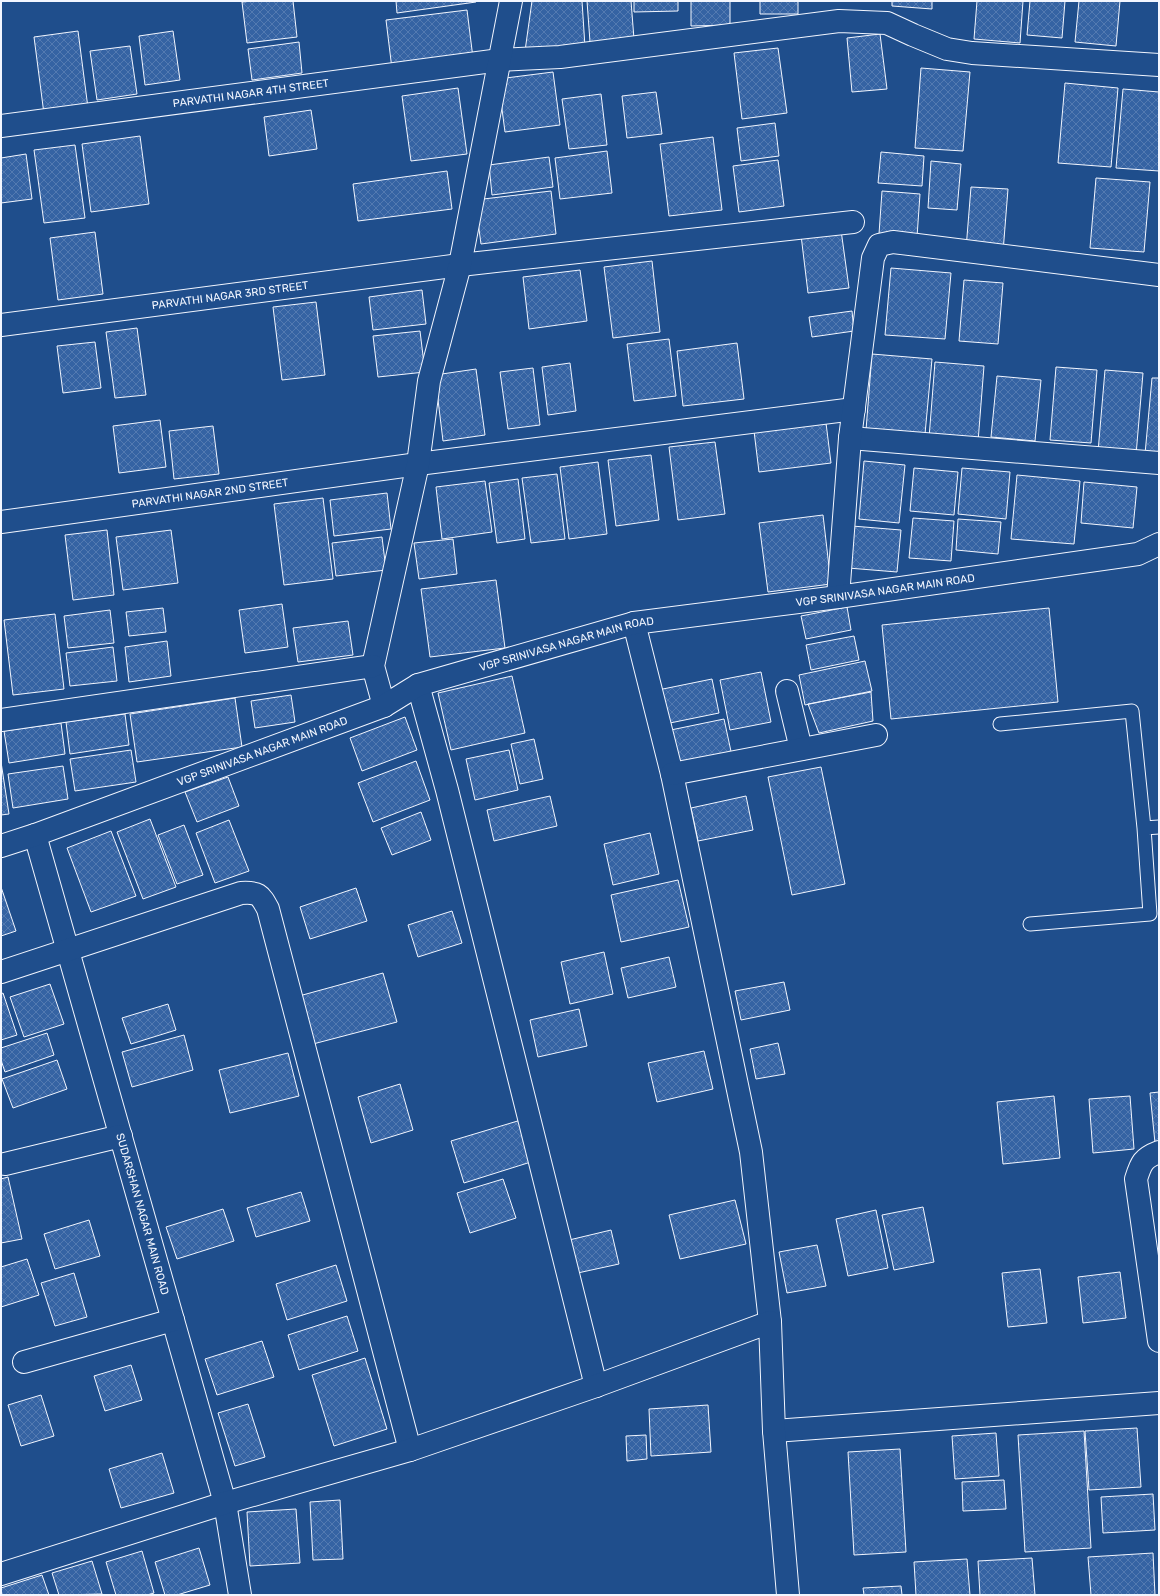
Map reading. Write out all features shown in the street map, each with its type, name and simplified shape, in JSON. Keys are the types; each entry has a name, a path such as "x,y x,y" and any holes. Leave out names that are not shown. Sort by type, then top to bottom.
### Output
{"street":[{"path":"384,706 373,666 418,464 429,381 460,265 511,1"},
{"name":"PARVATHI NAGAR 4TH STREET","path":"1,126 500,60 560,57 839,21 887,23 947,49 972,54 1159,65"},
{"name":"PARVATHI NAGAR 3RD STREET","path":"1,325 460,265 853,222"},
{"path":"838,597 850,438 873,258 879,245 893,242 1159,275"},
{"name":"PARVATHI NAGAR 2ND STREET","path":"1,522 418,464 854,409"},
{"path":"850,438 1159,463"},
{"name":"VGP SRINIVASA NAGAR MAIN ROAD","path":"1,846 35,835 384,706 418,685 634,623 838,597 1138,554 1159,544"},
{"path":"634,623 672,774 751,1152 770,1322 774,1431 788,1595"},
{"path":"1,720 373,666"},
{"path":"418,685 447,790 596,1386"},
{"path":"787,691 801,749"},
{"path":"672,774 876,735"},
{"name":"SUDARSHAN NAGAR MAIN ROAD","path":"35,835 226,1503 240,1595"},
{"path":"1,972 241,893 255,892 262,897 268,908 292,996 410,1450"},
{"path":"5,1164 121,1136"},
{"path":"1159,1152 1149,1156 1140,1164 1136,1179 1159,1341"},
{"path":"24,1362 173,1320"},
{"path":"1,1574 226,1503 410,1450 596,1386 770,1322"},
{"path":"774,1431 1159,1403"}],"lane":[{"path":"1000,724 1132,711 1144,828 1150,914 1030,924"},
{"path":"1144,828 1159,827"}],"building":[{"path":"293,1 297,37 247,43 242,2"},
{"path":"396,1 476,1 476,2 397,13"},
{"path":"532,1 582,1 585,47 525,51"},
{"path":"587,1 631,1 634,39 590,42"},
{"path":"634,1 678,1 678,11 634,12"},
{"path":"691,1 730,1 730,25 691,26"},
{"path":"760,1 798,1 798,14 760,14"},
{"path":"892,1 932,1 932,9 892,6"},
{"path":"977,1 1023,1 1020,43 974,39"},
{"path":"1030,1 1065,1 1062,38 1027,35"},
{"path":"1079,1 1120,1 1116,46 1075,42"},
{"path":"467,10 473,58 392,69 386,20"},
{"path":"78,31 88,108 44,114 34,37"},
{"path":"173,31 180,80 145,85 139,36"},
{"path":"880,34 887,89 852,92 847,38"},
{"path":"299,42 302,73 252,80 248,49"},
{"path":"130,46 137,94 97,100 90,51"},
{"path":"778,48 787,113 742,119 734,53"},
{"path":"921,68 970,72 963,151 915,148"},
{"path":"553,72 560,125 505,132 498,79"},
{"path":"1065,83 1118,88 1111,167 1058,163"},
{"path":"458,88 467,154 411,161 402,96"},
{"path":"1123,89 1159,92 1159,171 1116,168"},
{"path":"656,92 662,134 627,138 622,96"},
{"path":"601,94 607,145 569,149 562,99"},
{"path":"311,110 317,149 269,156 264,117"},
{"path":"775,123 779,156 741,161 737,128"},
{"path":"140,136 149,204 91,212 82,144"},
{"path":"713,137 722,210 669,216 660,144"},
{"path":"75,145 85,218 44,223 34,150"},
{"path":"607,151 612,193 560,199 555,158"},
{"path":"881,152 924,156 922,186 878,183"},
{"path":"26,154 32,199 1,203 1,158"},
{"path":"549,157 553,187 492,195 489,165"},
{"path":"778,160 784,206 739,212 733,166"},
{"path":"931,161 961,164 957,210 928,208"},
{"path":"447,171 452,209 358,221 353,184"},
{"path":"1096,178 1150,182 1144,252 1090,248"},
{"path":"971,187 1008,189 1003,252 966,249"},
{"path":"551,191 556,234 481,244 475,200"},
{"path":"882,191 920,194 917,237 879,234"},
{"path":"841,230 849,288 808,293 801,235"},
{"path":"95,232 103,294 58,300 50,238"},
{"path":"652,261 660,332 613,338 604,267"},
{"path":"891,268 951,273 945,339 885,335"},
{"path":"580,270 587,321 529,329 523,277"},
{"path":"964,280 1003,283 998,344 959,341"},
{"path":"422,290 426,324 373,330 369,297"},
{"path":"316,302 325,375 282,380 273,307"},
{"path":"852,311 854,331 812,337 809,317"},
{"path":"137,328 146,395 115,398 106,332"},
{"path":"420,331 425,372 378,377 373,336"},
{"path":"669,339 676,396 634,401 627,344"},
{"path":"95,342 101,388 63,393 57,346"},
{"path":"737,343 744,399 683,406 677,351"},
{"path":"872,354 932,359 925,434 866,430"},
{"path":"935,362 984,366 978,442 929,438"},
{"path":"570,363 576,411 548,415 542,367"},
{"path":"1056,367 1097,370 1091,443 1050,440"},
{"path":"533,368 540,425 508,429 500,372"},
{"path":"476,369 485,435 443,441 435,375"},
{"path":"1105,370 1143,373 1136,455 1098,452"},
{"path":"997,376 1041,380 1035,441 991,437"},
{"path":"1152,378 1159,378 1159,455 1145,454"},
{"path":"160,420 166,467 119,473 113,426"},
{"path":"826,423 831,463 759,472 754,431"},
{"path":"213,426 219,474 174,479 169,431"},
{"path":"715,442 725,514 678,520 669,447"},
{"path":"651,455 659,520 616,526 608,460"},
{"path":"864,461 905,465 899,523 859,519"},
{"path":"598,462 607,534 569,539 560,467"},
{"path":"914,468 958,472 954,515 910,511"},
{"path":"962,468 1010,472 1006,519 958,514"},
{"path":"557,474 565,539 531,543 522,478"},
{"path":"1017,475 1080,481 1074,544 1011,539"},
{"path":"518,479 525,539 497,543 489,483"},
{"path":"485,481 492,532 442,539 436,487"},
{"path":"1084,482 1137,487 1133,528 1081,523"},
{"path":"387,493 391,529 334,536 330,500"},
{"path":"323,498 333,579 284,585 274,504"},
{"path":"823,515 831,584 768,592 759,523"},
{"path":"913,518 954,521 951,561 909,558"},
{"path":"958,519 1001,522 998,554 956,550"},
{"path":"852,526 901,530 897,572 848,568"},
{"path":"107,530 114,595 73,600 65,535"},
{"path":"171,530 178,583 123,590 116,537"},
{"path":"382,537 386,570 336,576 332,543"},
{"path":"453,539 457,574 419,579 414,543"},
{"path":"496,580 505,648 430,657 421,589"},
{"path":"282,604 288,647 245,653 239,610"},
{"path":"847,607 851,630 806,639 801,616"},
{"path":"163,608 166,632 129,636 126,612"},
{"path":"1049,608 1058,702 891,719 882,625"},
{"path":"110,610 114,643 68,648 64,616"},
{"path":"55,614 64,689 13,695 4,620"},
{"path":"348,621 353,655 298,662 293,628"},
{"path":"854,636 859,660 811,670 806,645"},
{"path":"167,641 171,676 129,682 125,647"},
{"path":"113,647 117,681 70,686 66,653"},
{"path":"865,661 872,691 805,705 799,675"},
{"path":"761,672 771,722 730,730 720,680"},
{"path":"512,676 525,733 451,750 438,693"},
{"path":"712,679 719,713 665,724 658,690"},
{"path":"871,692 873,721 819,733 808,704"},
{"path":"291,695 295,722 255,728 251,701"},
{"path":"235,698 242,747 137,762 130,714"},
{"path":"125,714 129,745 70,754 66,722"},
{"path":"405,717 417,750 362,771 350,738"},
{"path":"724,719 732,756 673,768 666,731"},
{"path":"61,723 65,754 9,763 4,731"},
{"path":"534,739 543,779 520,784 511,744"},
{"path":"131,750 136,782 75,791 70,759"},
{"path":"509,750 518,790 475,800 466,759"},
{"path":"416,761 430,800 373,822 358,783"},
{"path":"1,762 9,814 1,815"},
{"path":"63,766 68,799 13,808 8,774"},
{"path":"821,767 845,884 792,895 768,777"},
{"path":"228,777 239,806 197,822 185,792"},
{"path":"550,796 557,826 494,841 487,810"},
{"path":"746,796 753,830 698,841 691,808"},
{"path":"421,812 431,840 392,855 381,828"},
{"path":"150,819 176,887 143,899 117,832"},
{"path":"229,820 249,871 215,883 196,833"},
{"path":"184,825 203,875 177,884 158,835"},
{"path":"111,831 136,896 91,912 67,848"},
{"path":"650,833 659,874 613,885 604,844"},
{"path":"678,880 689,927 621,942 611,895"},
{"path":"1,887 16,931 1,936"},
{"path":"356,888 367,921 310,939 300,907"},
{"path":"452,911 462,943 418,957 408,925"},
{"path":"604,952 613,994 570,1004 561,962"},
{"path":"669,957 676,987 628,998 621,968"},
{"path":"383,973 397,1022 313,1044 299,996"},
{"path":"784,982 790,1010 741,1020 735,991"},
{"path":"50,984 64,1024 24,1037 10,997"},
{"path":"3,993 17,1035 1,1040 1,994"},
{"path":"168,1004 176,1030 131,1044 122,1018"},
{"path":"579,1009 587,1046 538,1057 530,1020"},
{"path":"47,1033 54,1055 5,1072 1,1060 1,1048"},
{"path":"184,1035 193,1070 132,1087 122,1052"},
{"path":"778,1043 785,1074 756,1079 750,1049"},
{"path":"704,1051 713,1089 657,1102 648,1063"},
{"path":"288,1053 299,1096 230,1113 219,1070"},
{"path":"57,1060 67,1089 13,1108 2,1079"},
{"path":"400,1084 413,1130 371,1143 358,1097"},
{"path":"1159,1092 1159,1143 1155,1143 1150,1093"},
{"path":"1054,1096 1060,1158 1003,1164 997,1102"},
{"path":"1130,1096 1134,1149 1093,1153 1089,1099"},
{"path":"521,1120 534,1161 464,1183 451,1141"},
{"path":"8,1177 22,1239 1,1243 1,1179"},
{"path":"503,1179 516,1218 470,1233 457,1193"},
{"path":"301,1192 310,1221 256,1237 247,1208"},
{"path":"735,1200 746,1244 680,1259 669,1215"},
{"path":"923,1207 934,1262 894,1270 882,1215"},
{"path":"223,1209 234,1241 177,1259 166,1227"},
{"path":"876,1210 888,1268 848,1276 836,1219"},
{"path":"89,1220 100,1256 55,1269 44,1234"},
{"path":"611,1230 619,1264 573,1274 565,1241"},
{"path":"817,1245 826,1286 787,1293 779,1252"},
{"path":"27,1259 39,1295 1,1307 1,1267"},
{"path":"336,1265 347,1301 287,1320 276,1284"},
{"path":"1040,1269 1047,1323 1008,1327 1002,1273"},
{"path":"1120,1272 1126,1318 1083,1323 1078,1277"},
{"path":"74,1273 87,1317 55,1326 41,1283"},
{"path":"347,1316 358,1351 299,1370 288,1335"},
{"path":"262,1341 274,1377 217,1395 205,1359"},
{"path":"365,1358 387,1429 334,1446 312,1375"},
{"path":"131,1365 142,1400 105,1411 94,1376"},
{"path":"41,1395 54,1436 21,1446 8,1405"},
{"path":"248,1404 265,1457 235,1466 218,1413"},
{"path":"708,1405 711,1452 651,1456 649,1409"},
{"path":"1137,1428 1141,1487 1089,1490 1085,1431"},
{"path":"1084,1431 1091,1548 1025,1552 1018,1435"},
{"path":"996,1433 999,1476 955,1479 952,1436"},
{"path":"646,1435 647,1459 627,1461 626,1436"},
{"path":"900,1449 906,1552 854,1555 848,1452"},
{"path":"162,1453 174,1493 121,1508 109,1469"},
{"path":"1004,1480 1006,1509 963,1511 962,1482"},
{"path":"1153,1494 1155,1530 1103,1533 1101,1497"},
{"path":"340,1500 343,1559 313,1560 310,1502"},
{"path":"296,1509 300,1563 250,1566 247,1512"},
{"path":"199,1548 210,1585 177,1595 165,1595 155,1562"},
{"path":"142,1551 154,1593 147,1595 116,1595 106,1562"},
{"path":"1153,1553 1155,1595 1091,1595 1088,1557"},
{"path":"1032,1558 1035,1595 980,1595 978,1561"},
{"path":"967,1559 970,1595 916,1595 914,1562"},
{"path":"92,1561 102,1594 59,1595 52,1573"},
{"path":"42,1575 49,1595 2,1595 1,1588"},
{"path":"901,1586 902,1595 864,1595 863,1588"}]}
